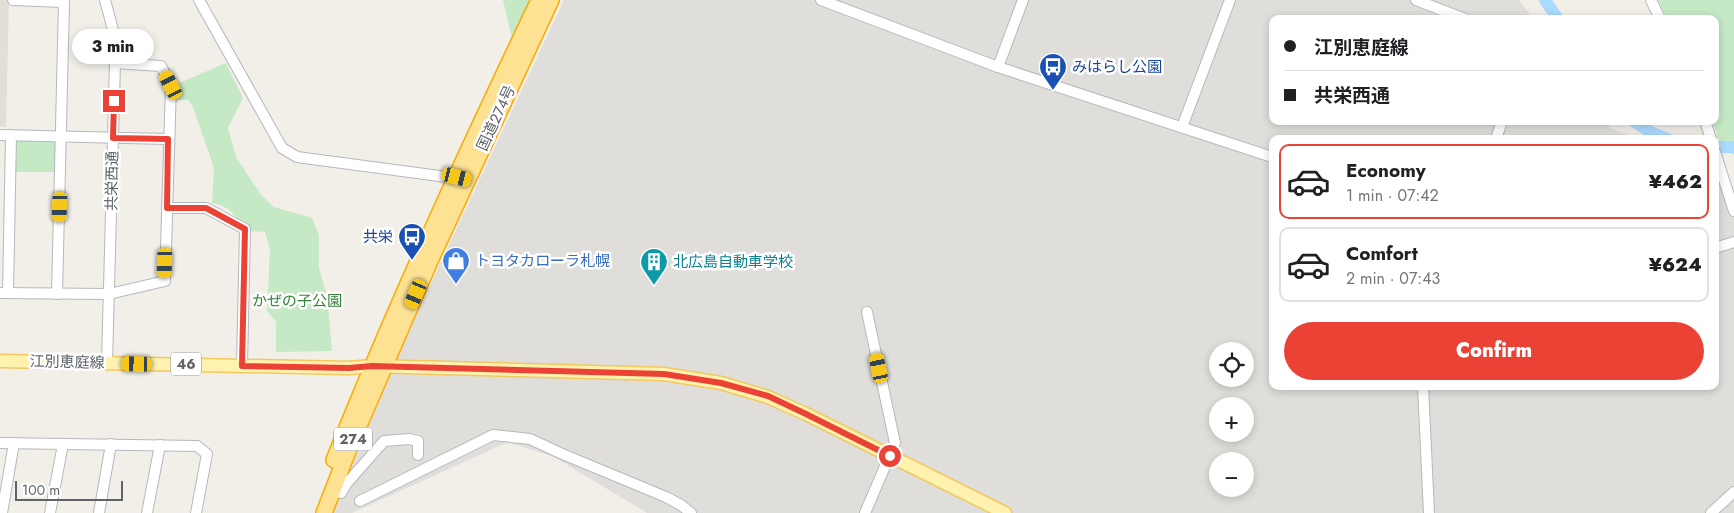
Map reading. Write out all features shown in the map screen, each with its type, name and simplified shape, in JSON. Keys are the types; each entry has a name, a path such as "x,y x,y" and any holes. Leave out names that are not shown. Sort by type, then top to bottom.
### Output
{"highway":[{"name":"国道274号","path":"314,513 331,465 430,261 462,179 539,0"},
{"name":"国道274号","path":"462,179 551,0"},
{"name":"国道274号","path":"324,513 379,366"}],"main road":[{"name":"江別恵庭線","path":"0,361 349,368 379,366 664,374 721,383 768,396 1005,513"}],"street":[{"path":"13,0 64,2 57,294"},
{"name":"共栄西通","path":"105,0 113,30 115,64 107,363"},
{"path":"198,0 282,148 298,157 462,179"},
{"path":"821,0 998,66 1269,156"},
{"path":"998,66 1023,0"},
{"path":"1182,127 1230,0"},
{"path":"1416,0 1455,15"},
{"path":"1651,0 1658,15"},
{"path":"11,135 4,293 109,294 165,281 171,85 161,66 115,64"},
{"path":"0,135 168,139"},
{"path":"1719,165 1734,211"},
{"path":"167,208 206,208 245,229 242,366"},
{"path":"1719,247 1734,242"},
{"path":"865,513 895,443 867,312"},
{"path":"1422,390 1429,513"},
{"path":"360,501 493,435 530,439 666,497 682,505 691,513"},
{"path":"332,490 341,493 384,441 409,439 418,441 418,455"},
{"path":"0,443 197,446 207,454 196,513"},
{"path":"2,513 14,443"},
{"path":"50,513 63,444"},
{"path":"99,513 111,444"},
{"path":"147,513 160,445"},
{"path":"1711,513 1734,492"}],"shaded area":[{"path":"0,0 9,0 6,127 0,127"},
{"path":"564,0 1519,0 1530,15 1269,15 1269,125 1608,125 1610,128 1628,135 1269,135 1269,390 1719,390 1719,176 1734,212 1734,513 647,513 554,457 508,442 352,513 332,513 415,317"}],"green space":[{"path":"503,0 539,0 515,51"},
{"path":"1658,0 1734,0 1734,155 1722,148 1719,135 1717,135 1713,125 1719,125 1719,15 1665,15"},
{"name":"かぜの子公園","path":"226,63 243,98 228,128 236,157 261,195 274,207 312,218 319,235 319,268 327,296 332,351 276,352 276,322 267,311 270,249 265,232 248,231 228,209 212,203 214,168 193,107 188,100 176,100 177,84"},
{"path":"11,135 62,137 61,172 10,172"}],"waterway":[{"path":"1545,0 1555,15"},
{"path":"1640,125 1658,135"},
{"path":"1719,147 1734,147"}],"place":[{"name":"みはらし公園","path":"1053,91"},
{"name":"共栄","path":"412,261"},
{"name":"トヨタカローラ札幌","path":"456,285"},
{"name":"北広島自動車学校","path":"654,286"}],"route":[{"path":"114,101 113,138 168,139 167,208 206,208 245,229 242,366 349,368 372,366 664,374 721,383 768,396 890,456"}]}
